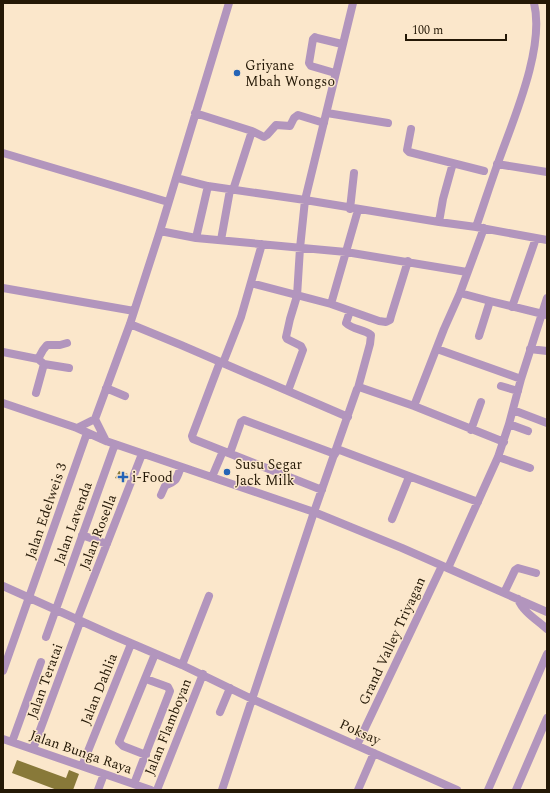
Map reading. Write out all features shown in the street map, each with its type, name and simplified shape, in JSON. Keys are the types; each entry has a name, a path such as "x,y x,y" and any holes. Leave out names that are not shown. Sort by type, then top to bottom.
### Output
{"street":[{"path":"77,428 95,419 130,324 168,202 177,178 195,113 229,3"},
{"path":"288,390 302,350 301,346 286,338 297,296 305,200 353,3"},
{"path":"414,406 467,272 497,164 520,101 530,66 537,29 534,3"},
{"path":"335,73 311,66 309,63 313,39 315,37 342,44"},
{"path":"195,113 252,131 264,137 276,125 290,126 294,118 298,115 324,123"},
{"path":"327,113 388,123"},
{"path":"410,129 407,150 484,171"},
{"path":"221,240 232,190 252,131"},
{"path":"3,153 168,202"},
{"path":"439,222 443,199 453,163"},
{"path":"497,164 547,171"},
{"path":"350,209 354,172"},
{"path":"177,178 208,186 305,200 350,209 480,228 547,240"},
{"path":"196,238 208,186"},
{"path":"331,304 358,210"},
{"path":"160,231 196,238 346,252 408,261 467,272"},
{"path":"512,307 536,238"},
{"path":"262,244 241,317 192,437 194,440 322,490"},
{"path":"251,283 331,304 379,321 386,322 390,320 408,261"},
{"path":"3,288 134,311"},
{"path":"460,292 512,307 544,314"},
{"name":"Grand Valley Triyagan","path":"357,745 478,502 498,457 504,442 530,349 544,314 547,298"},
{"path":"478,336 490,301"},
{"path":"222,790 314,512 358,388 370,344 371,335 362,330 348,326 346,321 350,311"},
{"path":"130,324 288,390 348,417"},
{"path":"36,393 43,350 48,345 60,345 67,343"},
{"path":"437,349 521,379"},
{"path":"530,349 547,351"},
{"path":"3,352 69,368"},
{"path":"501,386 518,391"},
{"path":"106,388 126,396"},
{"path":"358,388 363,388 414,406 504,442"},
{"path":"471,430 481,402"},
{"path":"3,403 77,428 106,441 142,454 314,512 444,569 504,592 547,612"},
{"path":"513,410 547,423"},
{"path":"95,419 106,441"},
{"path":"212,477 244,420 478,502"},
{"path":"509,424 528,431"},
{"name":"Jalan Edelweis 3","path":"3,671 87,433"},
{"name":"Jalan Lavenda","path":"46,637 115,444"},
{"name":"Jalan Rosella","path":"79,621 142,454"},
{"path":"498,457 530,468"},
{"path":"161,495 165,486 176,480 181,467"},
{"path":"392,519 409,477"},
{"path":"82,535 107,544"},
{"path":"504,592 515,570 518,568 536,573"},
{"name":"Poksay","path":"3,586 131,644 203,674 252,699 457,790"},
{"path":"182,665 209,596"},
{"path":"518,599 520,605 547,629"},
{"name":"Jalan Teratai","path":"33,749 79,621"},
{"name":"Jalan Dahlia","path":"82,766 131,644"},
{"path":"146,755 123,746 119,742 155,654"},
{"path":"488,790 547,654"},
{"path":"12,742 41,662"},
{"name":"Jalan Flamboyan","path":"157,790 203,674"},
{"path":"130,786 146,755 170,692 168,686 146,679"},
{"path":"220,712 230,688"},
{"path":"516,790 547,718"},
{"name":"Jalan Bunga Raya","path":"3,739 104,774 130,786 151,790"},
{"path":"358,790 374,753"},
{"path":"98,790 104,774"}],"building":[{"name":"i-Food","path":"119,471 128,474 125,482 115,478"},
{"path":"17,760 66,778 69,770 79,774 73,790 57,790 12,773"}],"place":[{"name":"Griyane Mbah Wongso","path":"237,73"},
{"name":"Susu Segar Jack Milk","path":"227,472"},
{"name":"i-Food","path":"123,477"}]}
